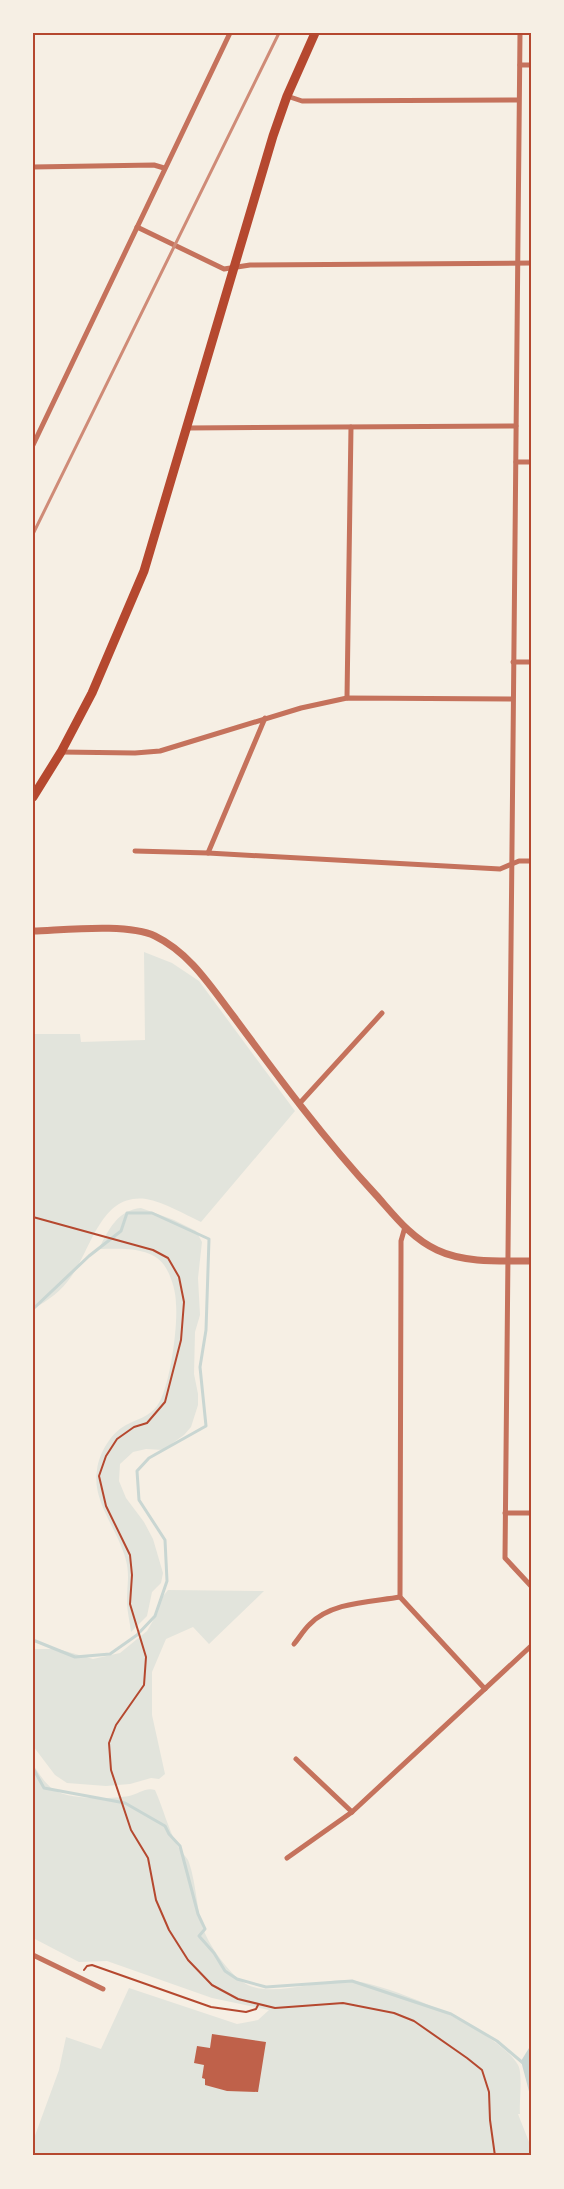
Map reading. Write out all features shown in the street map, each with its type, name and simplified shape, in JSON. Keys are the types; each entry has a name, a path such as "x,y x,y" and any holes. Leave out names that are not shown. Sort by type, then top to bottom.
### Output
{"main road":[{"path":"33,797 61,752 92,693 144,571 286,96 315,33"}],"street":[{"path":"33,445 230,33"},
{"path":"520,33 505,1558 531,1586"},
{"path":"520,65 531,65"},
{"path":"286,96 302,101 518,100"},
{"path":"33,167 154,165 164,168"},
{"path":"137,227 224,269 250,265 531,263"},
{"path":"187,428 516,426"},
{"path":"347,698 351,427"},
{"path":"516,462 531,462"},
{"path":"513,662 531,662"},
{"path":"61,752 160,751 265,718 347,698 512,699"},
{"path":"208,853 265,718"},
{"path":"135,850 500,870 519,861 531,861"},
{"path":"33,931 122,929 153,935 177,949 202,975 299,1104 350,1167 412,1234 437,1250 464,1257 531,1261"},
{"path":"299,1104 382,1013"},
{"path":"405,1227 401,1240 400,1597 485,1689"},
{"path":"505,1513 531,1513"},
{"path":"294,1644 310,1623 329,1612 346,1605 400,1597"},
{"path":"287,1858 352,1812 531,1646"},
{"path":"296,1759 352,1812"},
{"path":"33,1955 103,1989"}],"path":[{"path":"33,1217 133,1243 168,1258 179,1277 184,1302 181,1340 165,1402 147,1423 134,1427 117,1439 106,1456 99,1476 106,1506 130,1555 132,1575 130,1604 146,1658 144,1685 116,1725 109,1743 111,1770 131,1830 148,1858 156,1900 169,1930 188,1960 212,1986 238,2000 275,2008 343,2003 394,2013 414,2021 431,2032 482,2070 489,2092 495,2156"},
{"path":"80,1978 87,1966 92,1965 211,2007 246,2012 256,2009 258,2005"}],"shaded area":[{"path":"144,952 172,963 199,981 295,1111 201,1222 167,1205 146,1199 131,1199 118,1205 108,1213 100,1225 67,1282 54,1295 33,1309 33,1034 80,1034 81,1042 145,1040"},
{"path":"141,1208 196,1231 202,1242 198,1278 200,1315 195,1332 194,1374 198,1405 191,1427 163,1450 146,1449 133,1452 120,1464 119,1481 126,1498 144,1522 153,1539 163,1573 161,1583 152,1592 147,1616 131,1632 127,1605 127,1565 101,1502 96,1481 97,1470 103,1450 115,1433 150,1413 162,1398 172,1357 176,1327 176,1299 169,1273 164,1265 151,1254 125,1249 99,1249 110,1228 120,1217"},
{"path":"168,1590 264,1591 209,1644 193,1627 166,1639 152,1672 152,1715 165,1774 159,1779 151,1778 130,1784 106,1786 67,1783 55,1775 33,1746 33,1649 58,1649 93,1659 120,1653 147,1631 158,1612 160,1600"},
{"path":"33,1765 51,1788 70,1796 112,1798 129,1796 148,1789 155,1790 178,1847 188,1860 200,1918 206,1935 224,1964 246,1984 256,1988 279,1989 341,1980 359,1982 409,1997 437,2009 463,2022 506,2051 519,2069 521,2081 520,2114 518,2114 529,2142 531,2156 33,2156 33,2141 59,2070 66,2037 101,2049 129,1988 237,2024 258,2020 269,2010 212,1998 107,1961 79,1962 33,1938"},
{"path":"531,2034 531,2099 521,2061 529,2048"}],"building":[{"path":"212,2034 266,2042 258,2092 227,2091 205,2085 205,2079 202,2078 204,2065 194,2063 197,2046 210,2048"}],"waterway":[{"path":"33,1309 89,1256 121,1231 127,1213 152,1213 209,1239 206,1330 200,1367 206,1426 149,1458 137,1471 139,1500 165,1540 167,1581 155,1616 137,1635 110,1654 75,1657 33,1640"},
{"path":"33,1768 44,1788 125,1803 165,1826 180,1846 198,1914 205,1929 199,1936 214,1953 225,1971 237,1979 266,1987 352,1981 451,2014 497,2041 523,2063"}],"railway":[{"path":"33,534 279,33"}]}
